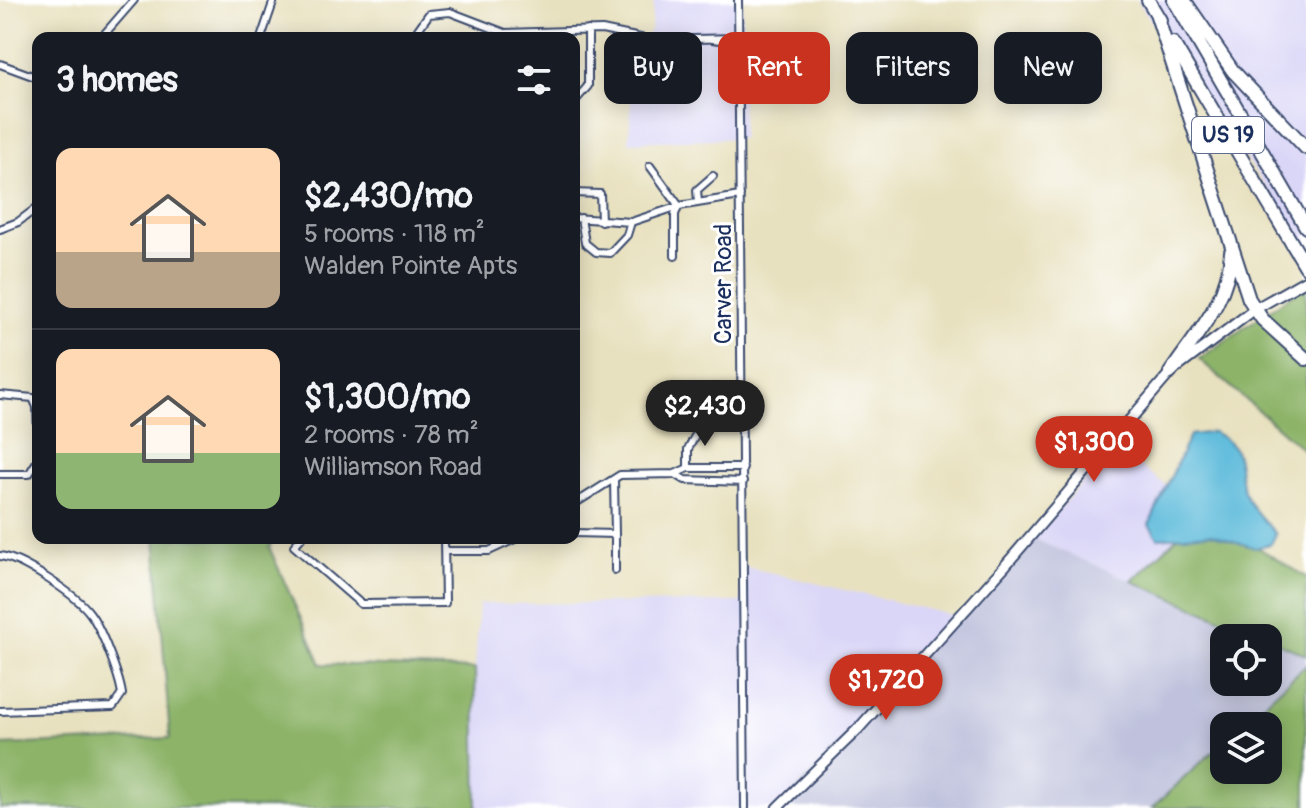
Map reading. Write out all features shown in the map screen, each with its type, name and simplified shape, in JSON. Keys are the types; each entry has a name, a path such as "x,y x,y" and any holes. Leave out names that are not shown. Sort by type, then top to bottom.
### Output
{"highway":[{"name":"US 19","path":"1148,0 1306,267"},
{"name":"US 19","path":"1174,0 1306,227"},
{"path":"1184,0 1233,71 1306,148"},
{"path":"1157,16 1255,309 1306,359"},
{"path":"1170,373 1218,304 1228,278 1232,245"}],"main road":[{"path":"777,808 859,728 1004,567 1170,373 1255,309 1306,280"}],"street":[{"path":"106,32 134,0"},
{"path":"263,32 274,0"},
{"name":"Carver Road","path":"735,32 738,0"},
{"path":"416,32 429,14 450,12 502,32"},
{"path":"580,95 588,86 588,30"},
{"path":"533,32 588,30 650,40 718,39"},
{"path":"0,64 32,76"},
{"name":"Carver Road","path":"737,104 745,808"},
{"path":"650,166 679,206"},
{"path":"698,202 697,190 713,176"},
{"path":"580,193 600,194 601,221"},
{"path":"580,218 631,222 679,206 740,196"},
{"path":"675,256 675,214 679,206"},
{"path":"0,229 18,222 32,212"},
{"path":"580,227 585,243 596,252 610,253 620,245 631,222"},
{"path":"0,395 32,398"},
{"path":"688,468 688,449 702,423"},
{"path":"580,500 620,475 675,474 688,468 743,468"},
{"path":"0,474 29,474 32,469"},
{"path":"675,474 685,480 743,482"},
{"path":"614,479 615,570"},
{"path":"580,533 615,534"},
{"path":"296,544 294,546 361,604 445,603 444,544"},
{"path":"445,551 489,551 504,544"},
{"path":"0,556 12,557 37,571 89,612 122,694 113,707 0,711"}],"shaded area":[{"path":"654,0 742,0 742,32 718,32 718,104 742,104 742,138 629,142 631,104 702,104 702,32 649,32"},
{"path":"1137,0 1306,0 1306,245"},
{"path":"1114,446 1202,513 1132,581 1034,539"},
{"path":"1034,539 1234,624 1210,624 1210,696 1272,696 1255,712 1210,712 1210,754 1152,808 777,808"},
{"path":"742,566 960,617 777,808 477,808 475,669 479,604 741,602"},
{"path":"1282,644 1306,655 1306,665 1282,687"}],"green space":[{"path":"1306,285 1306,452 1199,359"},
{"path":"1202,513 1306,577 1306,655 1282,645 1282,624 1233,624 1132,581"},
{"path":"155,544 272,544 269,547 321,664 475,669 477,808 0,808 0,745 170,738"},
{"path":"1306,665 1306,808 1152,808 1210,754 1210,784 1282,784 1282,712 1255,712 1272,696 1282,696 1282,687"}],"water":[{"path":"1213,432 1234,449 1245,495 1276,534 1271,544 1255,548 1211,534 1158,538 1149,525 1190,435"}]}
